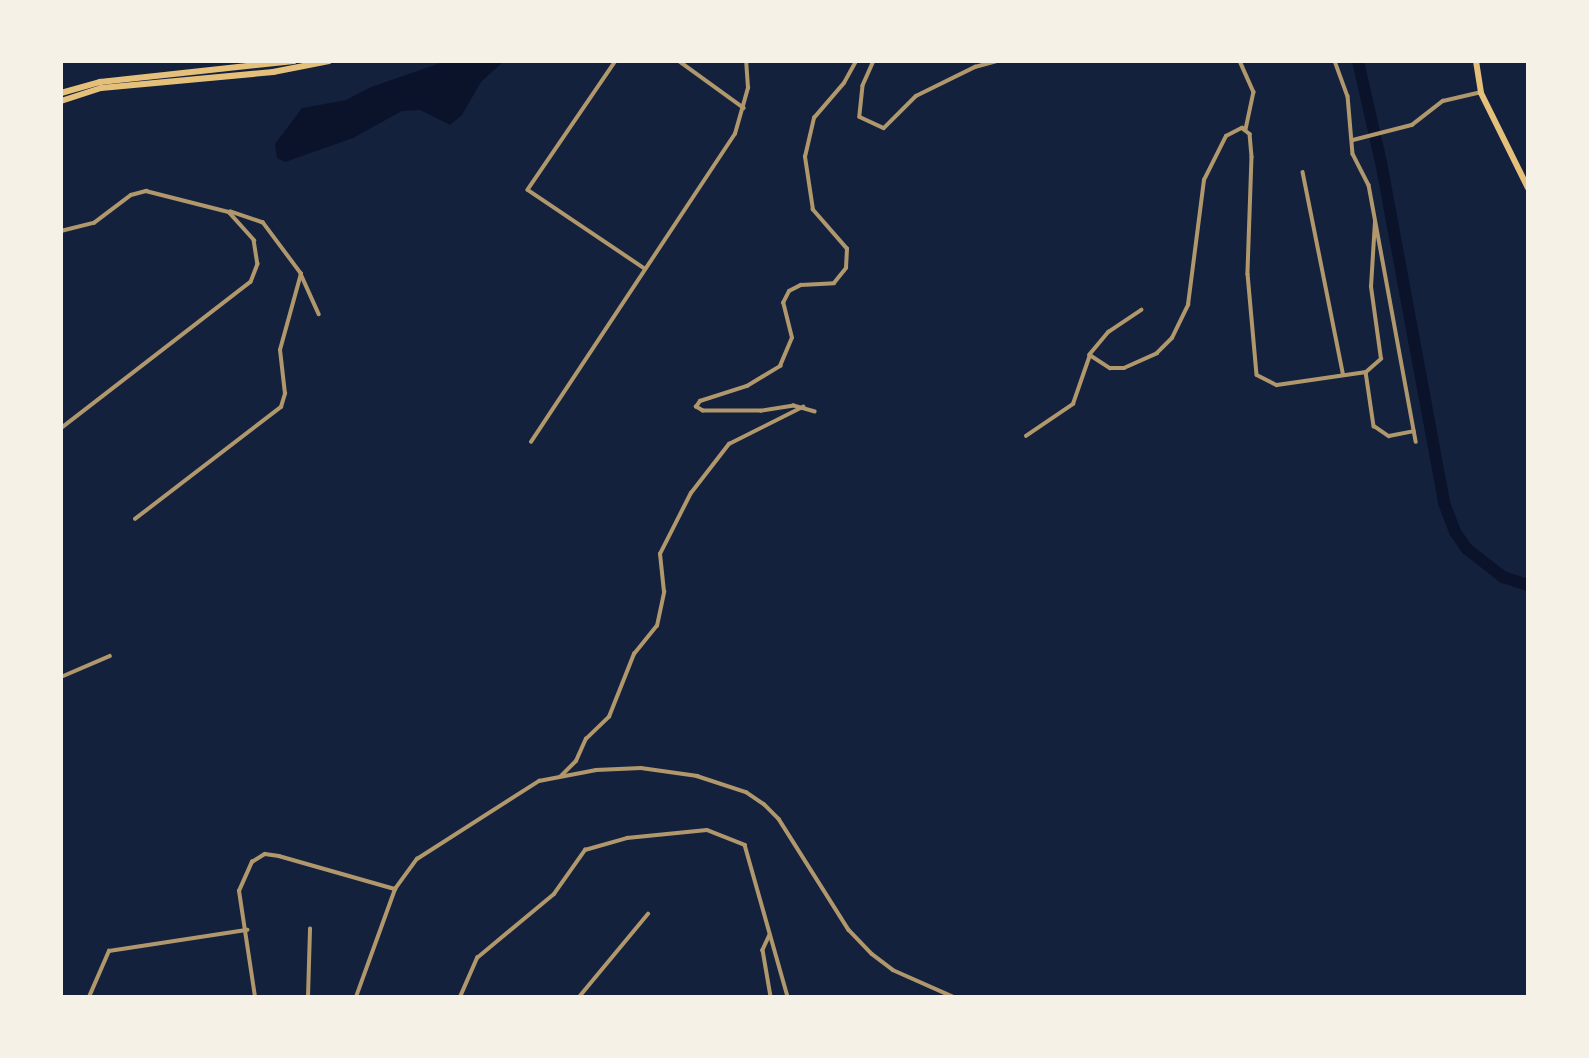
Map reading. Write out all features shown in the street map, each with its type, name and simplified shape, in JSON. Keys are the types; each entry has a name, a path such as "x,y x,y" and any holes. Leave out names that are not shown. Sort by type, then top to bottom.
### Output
{"main road":[{"path":"61,93 101,85 295,61"},
{"path":"61,101 101,85 273,72 329,61"},
{"path":"1476,61 1482,93 1528,188"}],"street":[{"path":"616,61 528,190 644,268"},
{"path":"679,61 744,108"},
{"path":"531,442 735,134 744,108 747,61"},
{"path":"815,412 803,407 703,411 696,407 704,399 756,382 779,366 792,338 783,303 789,291 801,285 834,283 846,268 847,249 813,210 806,149 814,118 844,83 856,61"},
{"path":"874,61 861,97 860,117 884,128 916,96 975,67 998,61"},
{"path":"1015,61 1074,61"},
{"path":"1240,61 1253,85 1245,129 1252,157 1248,274 1254,368 1263,381 1277,385 1343,373 1366,372 1381,359 1371,287 1375,222"},
{"path":"1335,61 1348,96 1353,154 1368,178 1416,442"},
{"path":"1353,140 1412,125 1443,102 1482,93"},
{"path":"1090,355 1110,368 1124,368 1157,353 1172,338 1188,305 1205,180 1226,136 1236,128 1245,129"},
{"path":"1303,172 1343,373"},
{"path":"61,231 94,223 131,195 146,191 229,212 263,223 301,274 319,314"},
{"path":"61,429 251,282 258,264 254,240 229,212"},
{"path":"135,519 281,407 285,394 280,350 301,274"},
{"path":"1026,436 1073,404 1090,355 1109,332 1142,310"},
{"path":"1366,372 1374,426 1389,436 1414,431"},
{"path":"561,776 576,761 586,739 609,718 634,654 657,626 664,592 660,554 691,493 729,444 803,407"},
{"path":"61,677 110,656"},
{"path":"356,997 395,889 417,859 504,800 561,776 641,768 697,776 746,792 779,819 849,929 872,954 893,970 954,997"},
{"path":"460,997 477,958 554,894 585,850 603,842 707,830 734,837 749,855 788,997"},
{"path":"256,997 241,882 252,862 265,854 395,889"},
{"path":"579,997 648,914"},
{"path":"308,997 310,929"},
{"path":"89,997 109,951 247,930"},
{"path":"770,935 763,950 771,997"}],"water":[{"path":"446,61 504,61 481,82 462,115 450,125 420,110 402,111 353,138 285,162 277,158 275,144 302,108 346,100 371,87"}],"waterway":[{"path":"1358,61 1381,162 1444,503 1455,532 1467,549 1503,577 1528,585"}]}
